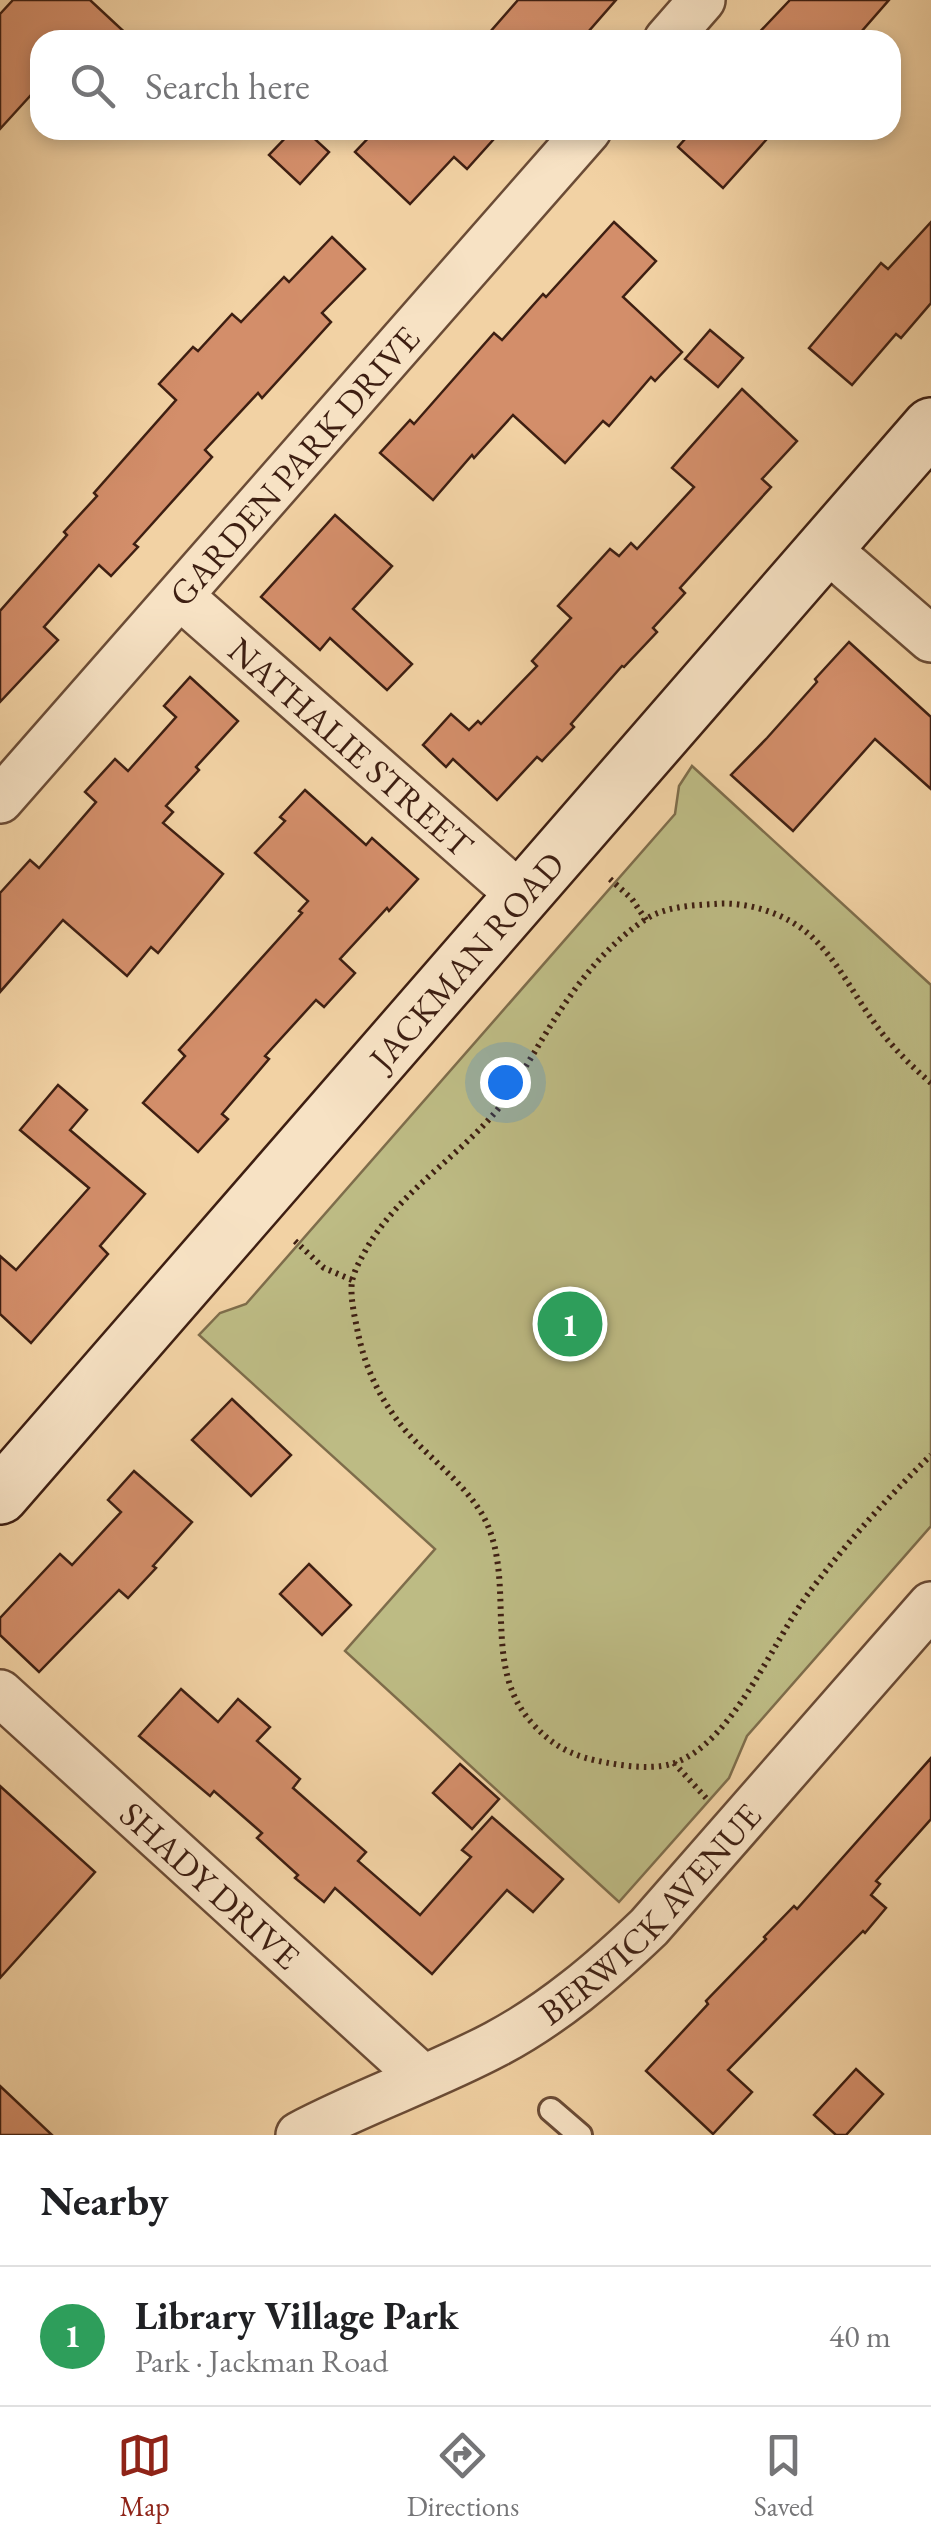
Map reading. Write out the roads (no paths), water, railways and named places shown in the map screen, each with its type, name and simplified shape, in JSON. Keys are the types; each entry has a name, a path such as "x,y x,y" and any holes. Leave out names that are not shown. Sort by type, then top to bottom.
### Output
{"street":[{"path":"676,30 702,0"},
{"name":"GARDEN PARK DRIVE","path":"0,800 579,140"},
{"name":"JACKMAN ROAD","path":"0,1496 931,426"},
{"path":"825,548 931,639"},
{"name":"NATHALIE STREET","path":"180,596 521,896"},
{"name":"BERWICK AVENUE","path":"299,2135 510,2036 619,1956 650,1927 931,1605"},
{"name":"SHADY DRIVE","path":"0,1694 422,2078"}],"lane":[{"path":"551,2110 580,2135"}],"place":[{"name":"Library Village Park","path":"570,1324"}]}
